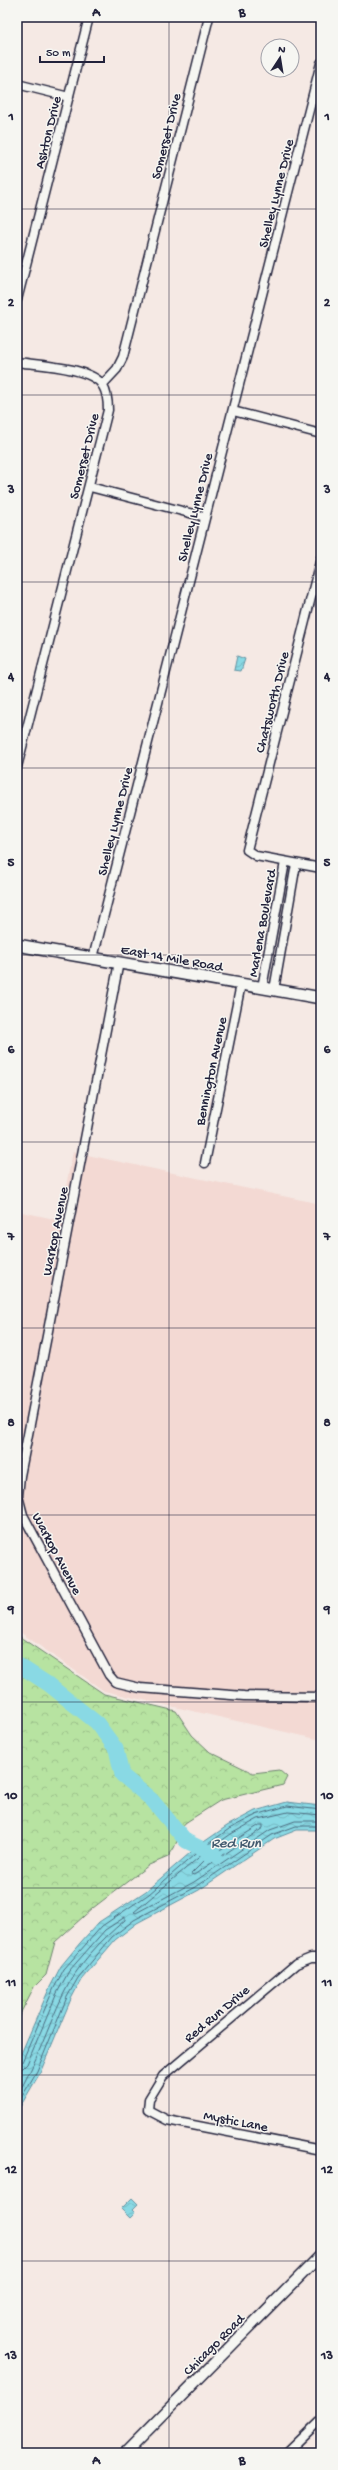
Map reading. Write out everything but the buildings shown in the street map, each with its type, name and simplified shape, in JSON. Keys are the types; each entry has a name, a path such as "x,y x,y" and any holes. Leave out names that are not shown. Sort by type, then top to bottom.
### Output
{"main road":[{"name":"East 14 Mile Road","path":"17,945 321,998"}],"street":[{"name":"Ashton Drive","path":"17,300 90,17"},
{"name":"Somerset Drive","path":"17,767 90,486 108,410 107,397 102,385 117,369 123,357 209,17"},
{"name":"Shelley Lynne Drive","path":"93,958 321,63"},
{"path":"17,84 69,97"},
{"path":"17,362 88,374 102,385"},
{"path":"233,411 321,434"},
{"path":"90,486 205,517"},
{"name":"Chatsworth Drive","path":"285,862 256,856 248,852 248,844 321,558"},
{"path":"285,862 321,868"},
{"name":"Marlena Boulevard","path":"262,988 285,862"},
{"name":"Marlena Boulevard","path":"274,990 296,864"},
{"name":"Warkop Avenue","path":"119,962 20,1476 18,1496 23,1515 109,1675 115,1682 140,1688 229,1695 321,1697"},
{"name":"Bennington Avenue","path":"205,1163 241,984"},
{"name":"Red Run Drive","path":"148,2110 147,2104 152,2092 172,2067 288,1969 311,1958 321,1958"},
{"name":"Mystic Lane","path":"148,2110 167,2120 321,2150"},
{"name":"Chicago Road","path":"124,2453 321,2255"},
{"path":"288,2453 319,2425"}],"shaded area":[{"path":"73,1152 321,1204 321,1740 104,1691 17,1630 17,1211 59,1220"}],"green space":[{"path":"17,1635 104,1694 176,1711 192,1735 210,1752 253,1773 279,1770 287,1777 283,1785 221,1800 185,1823 174,1848 168,1857 149,1865 93,1908 55,1942 46,1975 34,1987 17,2020"}],"water":[{"path":"237,656 245,659 241,671 234,670"},
{"name":"Red Run","path":"287,1802 321,1806 321,1830 297,1830 274,1839 199,1890 137,1923 115,1940 81,1980 71,1999 40,2073 17,2112 17,2063 49,1989 61,1966 80,1943 99,1922 146,1891 198,1846 227,1826 255,1811"},
{"path":"132,2198 138,2204 132,2210 135,2213 130,2218 121,2209"}],"waterway":[{"path":"17,1664 48,1684 97,1723 116,1749 122,1775 152,1800 186,1841 215,1855"}]}
